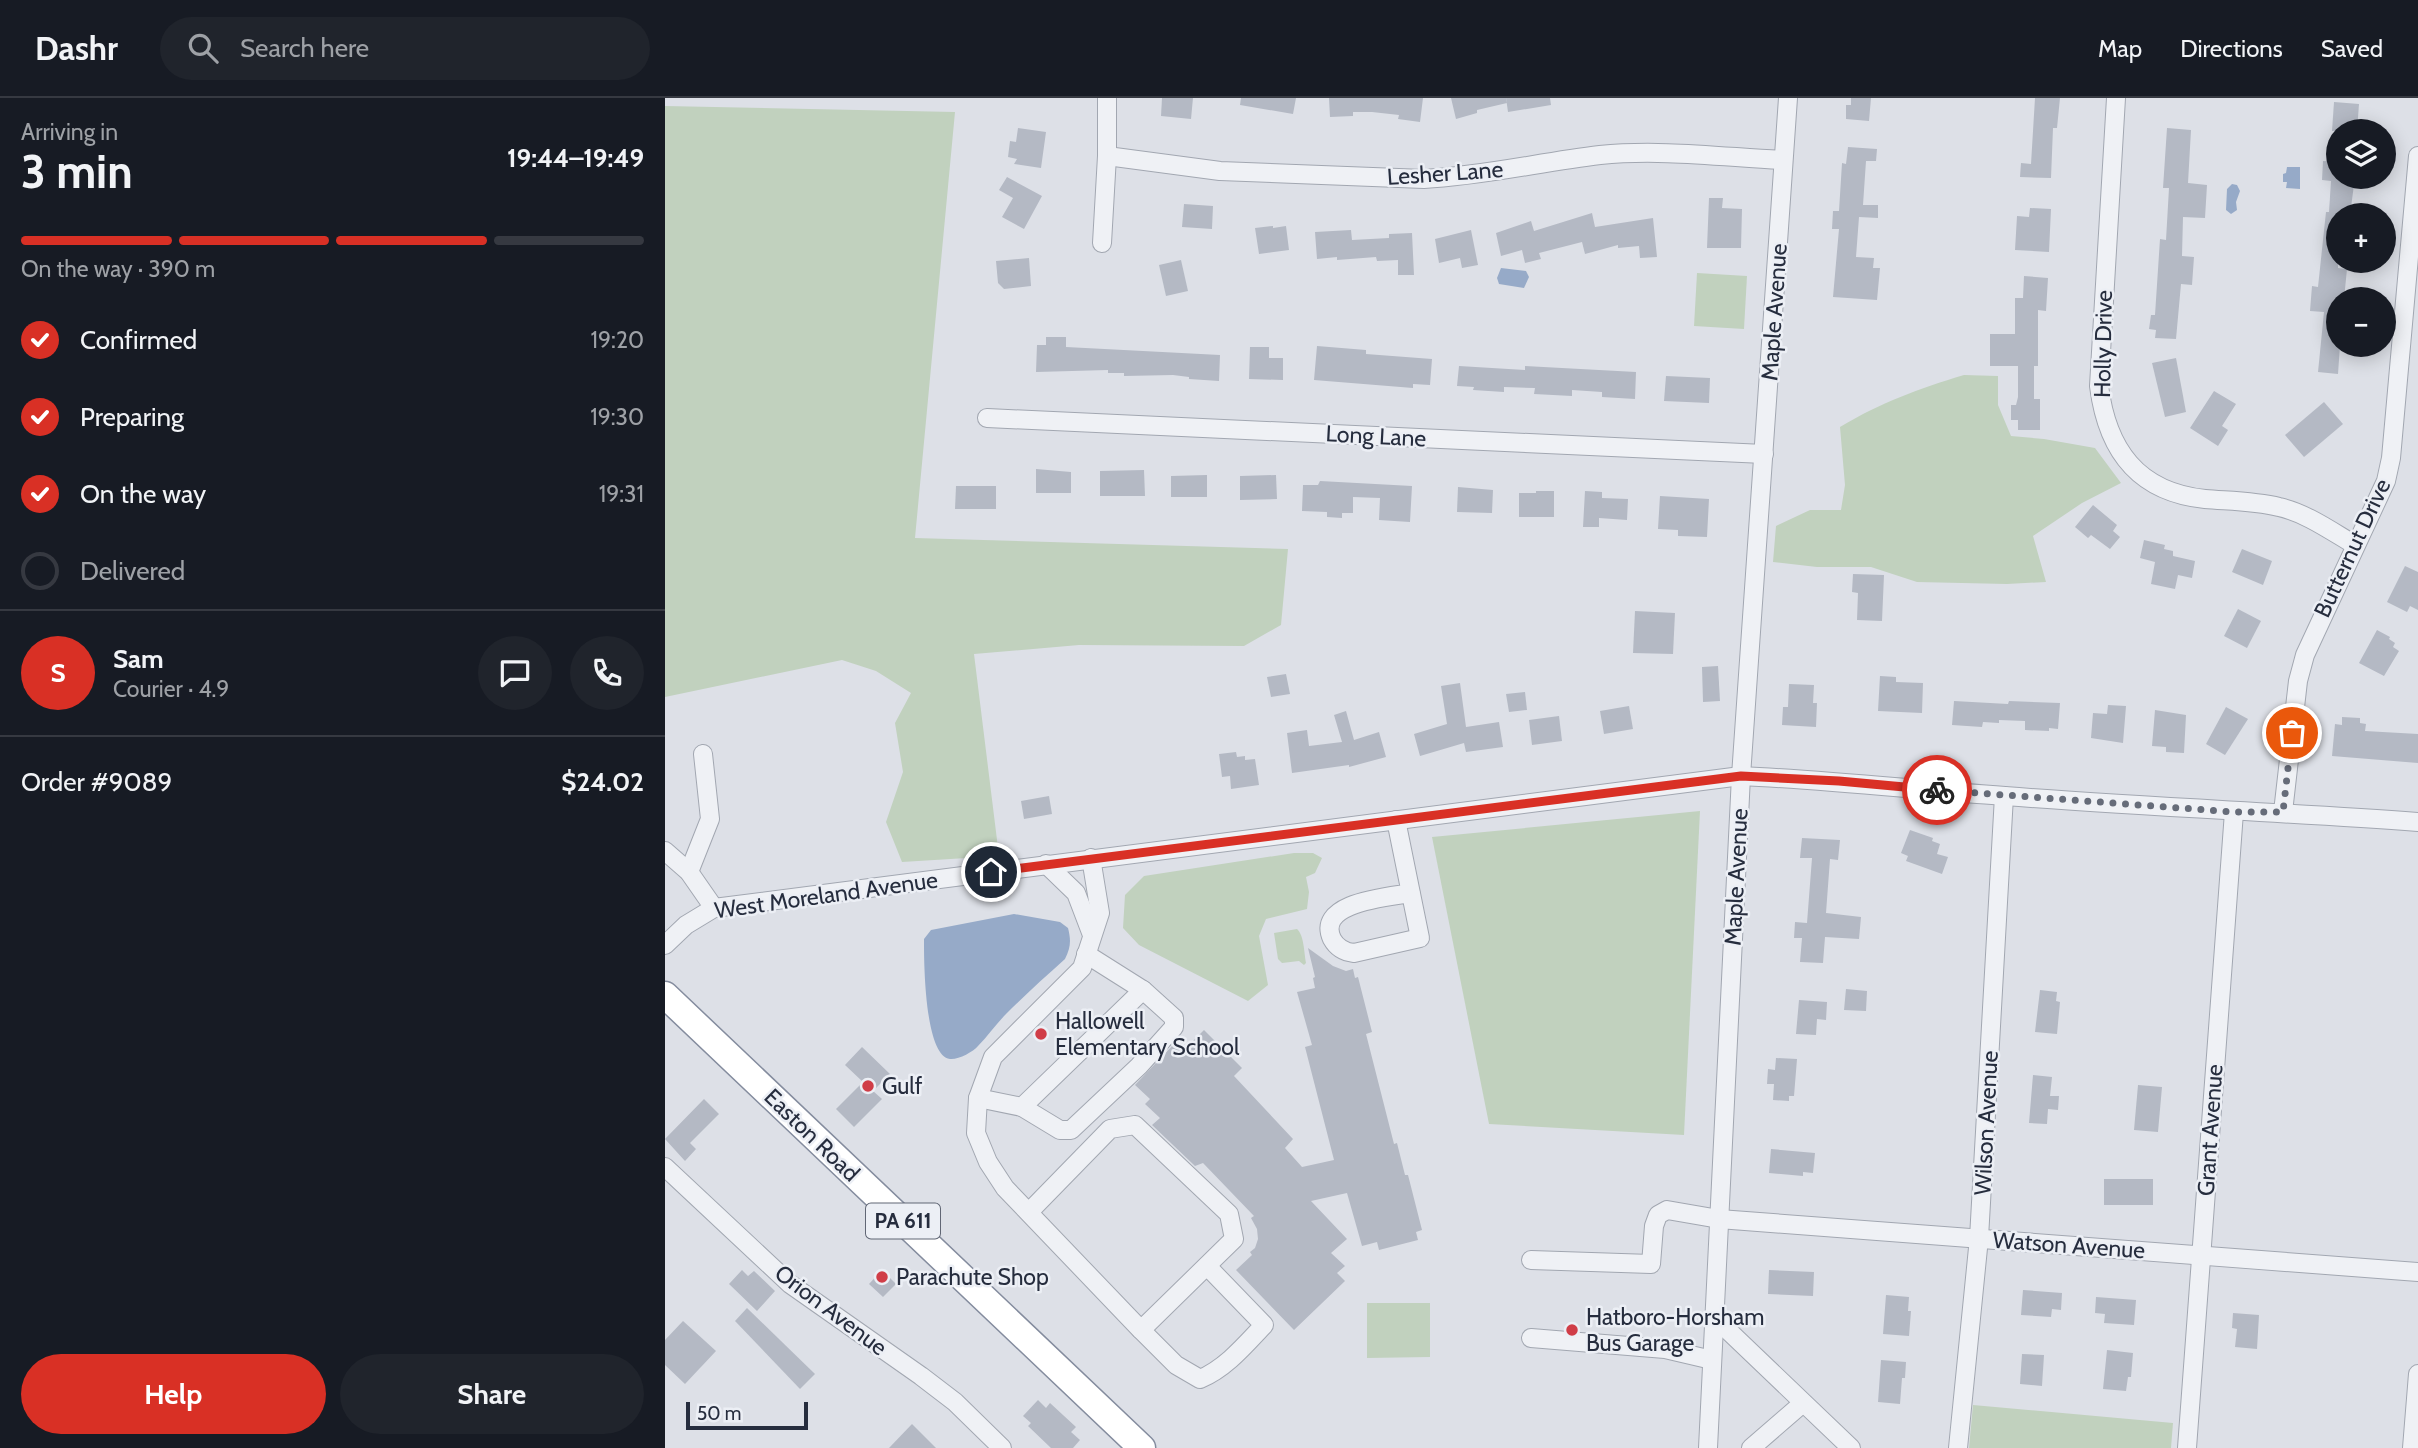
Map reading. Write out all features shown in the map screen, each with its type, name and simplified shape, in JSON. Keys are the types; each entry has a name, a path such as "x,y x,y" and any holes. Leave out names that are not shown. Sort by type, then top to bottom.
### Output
{"highway":[{"name":"Easton Road","path":"665,995 1142,1448"}],"street":[{"path":"1102,243 1107,98"},
{"name":"Maple Avenue","path":"1708,1448 1741,776 1788,98"},
{"name":"Holly Drive","path":"2116,98 2099,386 2106,424 2118,451 2134,471 2164,489 2192,497 2279,507 2307,518 2355,545"},
{"name":"Lesher Lane","path":"1107,156 1220,171 1424,179 1633,153 1783,160"},
{"name":"Butternut Drive","path":"2283,812 2301,668 2318,622 2386,481 2391,458 2418,156"},
{"name":"Long Lane","path":"987,418 1764,454"},
{"path":"689,872 710,819 703,754"},
{"name":"West Moreland Avenue","path":"665,945 686,925 714,908 1741,776 1839,781 2234,812 2283,812 2418,822"},
{"name":"Wilson Avenue","path":"1958,1448 1979,1238 2004,796"},
{"name":"Grant Avenue","path":"2187,1448 2234,812"},
{"path":"1396,820 1411,893 1420,938 1354,953 1339,947 1331,935 1334,915 1346,907 1411,893"},
{"path":"665,850 689,872 714,908"},
{"path":"1091,858 1100,913 1082,968 993,1057 978,1098 976,1133 988,1162 1005,1188 1176,1365 1200,1379 1215,1373 1265,1325 1207,1266"},
{"path":"1046,864 1076,893 1092,935"},
{"path":"978,1098 1022,1107 1060,1130 1071,1130 1139,1066 1174,1027 1174,1018 1143,990 1086,954"},
{"path":"1022,1107 1143,990"},
{"path":"1029,1212 1110,1129 1135,1125 1229,1214 1234,1239 1141,1330"},
{"name":"Orion Avenue","path":"665,1167 790,1284 955,1402 1002,1448"},
{"name":"Watson Avenue","path":"1531,1260 1651,1264 1654,1226 1658,1215 1667,1210 1719,1219 2418,1272"},
{"path":"1715,1318 1851,1448"},
{"path":"1531,1338 1665,1349 1712,1360"},
{"path":"2411,1448 2418,1374"},
{"path":"1751,1448 1803,1403"}],"green space":[{"path":"665,106 955,112 915,538 1288,549 1281,625 1244,646 1079,645 974,654 999,856 902,862 886,822 903,772 895,723 911,693 876,671 842,660 665,697"},
{"path":"1697,273 1747,276 1744,329 1694,326"},
{"path":"1964,375 1998,376 1998,405 2011,436 2095,448 2121,483 2082,503 2033,536 2046,582 1917,582 1871,567 1817,567 1773,562 1776,526 1810,510 1841,510 1845,485 1840,427 1901,397"},
{"path":"1700,811 1684,1135 1489,1124 1432,837"},
{"path":"1294,853 1313,853 1322,858 1315,873 1306,877 1309,892 1307,909 1266,919 1259,936 1268,985 1248,1001 1139,945 1123,928 1125,895 1144,876"},
{"path":"1297,929 1302,939 1306,963 1282,963 1278,959 1274,933"},
{"path":"1367,1303 1430,1303 1430,1357 1367,1358"},
{"path":"1973,1405 2173,1423 2171,1448 1969,1448"}],"water":[{"path":"2287,167 2300,167 2300,189 2286,188 2287,182 2283,182 2283,174 2286,173"},
{"path":"2232,184 2237,185 2240,191 2236,202 2237,210 2231,214 2226,210 2227,189"},
{"path":"1501,268 1526,271 1529,277 1524,288 1499,284 1497,278"},
{"path":"1014,914 1060,922 1068,928 1070,944 1067,955 1006,1014 976,1048 961,1057 950,1059 941,1054 930,1025 925,985 924,939 931,930"}],"building":[{"path":"1162,98 1193,98 1191,119 1161,116"},
{"path":"1241,98 1296,98 1293,114 1240,105"},
{"path":"1329,98 1423,98 1420,122 1398,119 1399,115 1372,112 1353,112 1353,116 1330,117"},
{"path":"1451,98 1506,98 1507,103 1477,110 1477,113 1456,119"},
{"path":"1506,98 1550,98 1551,105 1508,112"},
{"path":"1851,98 1871,98 1869,121 1846,119 1846,105 1851,105"},
{"path":"2035,98 2060,98 2057,128 2053,128 2051,178 2020,177 2021,163 2031,164"},
{"path":"2334,102 2359,104 2358,119 2333,119"},
{"path":"1018,128 1046,132 1041,168 1014,164 1017,159 1008,157 1010,141 1016,142"},
{"path":"2167,128 2191,130 2188,183 2207,185 2205,218 2183,217 2182,256 2194,257 2192,285 2181,284 2176,339 2155,338 2156,330 2149,329 2151,315 2155,315 2160,239 2166,240 2169,188 2163,188"},
{"path":"1848,147 1877,149 1876,161 1866,161 1863,205 1878,205 1878,218 1859,217 1856,257 1874,258 1873,268 1880,268 1877,300 1833,297 1839,229 1832,229 1833,211 1839,211 1842,163 1846,164"},
{"path":"2323,161 2326,161 2326,180 2322,180"},
{"path":"1007,177 1042,196 1024,229 1002,217 1013,198 999,190"},
{"path":"2330,189 2353,189 2352,203 2330,203"},
{"path":"1709,198 1723,198 1722,208 1742,209 1741,248 1707,248"},
{"path":"1184,204 1213,206 1212,229 1182,227"},
{"path":"2030,208 2051,209 2049,252 2015,250 2017,216 2029,217"},
{"path":"2326,212 2326,273 2347,273 2345,287 2326,287 2326,357 2339,357 2338,374 2318,372 2324,312 2310,311 2312,286 2318,287"},
{"path":"1592,213 1595,227 1653,218 1657,257 1640,258 1639,246 1618,248 1618,245 1585,254 1582,242 1539,253 1541,259 1525,263 1522,250 1501,256 1496,233 1531,221 1534,231"},
{"path":"1286,226 1289,250 1259,254 1255,228"},
{"path":"1351,230 1352,240 1389,238 1389,234 1412,233 1414,275 1398,275 1398,260 1377,261 1376,257 1317,259 1315,232"},
{"path":"1471,230 1478,265 1462,268 1460,258 1439,263 1435,239"},
{"path":"1029,258 1031,286 1004,289 998,283 996,261"},
{"path":"1181,260 1188,291 1166,296 1159,265"},
{"path":"2024,276 2048,278 2046,311 2038,310 2038,366 2034,366 2034,399 2040,399 2040,430 2018,430 2018,420 2011,420 2011,405 2016,405 2018,397 2018,366 1990,366 1990,334 2015,334 2015,298 2023,298"},
{"path":"1046,337 1066,337 1066,347 1220,355 1219,381 1173,375 1124,376 1124,373 1108,373 1108,370 1036,372 1037,345 1046,345"},
{"path":"1317,346 1366,350 1366,354 1432,359 1430,385 1413,384 1413,388 1314,380"},
{"path":"1250,347 1269,347 1269,358 1283,358 1283,380 1249,379"},
{"path":"2176,358 2186,412 2165,417 2152,363"},
{"path":"1459,366 1525,370 1525,366 1636,372 1635,399 1602,397 1602,392 1572,390 1572,396 1534,394 1535,388 1504,387 1504,392 1473,390 1474,387 1457,386"},
{"path":"1666,376 1710,378 1709,403 1664,401"},
{"path":"2214,391 2236,404 2222,426 2228,430 2218,446 2190,428"},
{"path":"2324,402 2343,424 2304,457 2285,435"},
{"path":"1036,469 1071,472 1071,493 1036,493"},
{"path":"1144,470 1145,496 1100,496 1100,471"},
{"path":"1207,475 1207,497 1171,497 1171,476"},
{"path":"1276,475 1277,499 1240,500 1240,476"},
{"path":"1320,481 1412,486 1410,522 1379,520 1380,498 1353,497 1353,513 1342,513 1342,518 1327,517 1327,512 1302,511 1303,485 1318,485"},
{"path":"956,486 996,486 996,509 955,509"},
{"path":"1458,487 1493,490 1492,513 1457,512"},
{"path":"1554,491 1554,517 1519,517 1519,493"},
{"path":"1585,491 1602,492 1602,498 1628,499 1627,520 1599,518 1599,527 1583,527"},
{"path":"1660,496 1709,499 1707,537 1678,536 1678,530 1658,529"},
{"path":"2093,505 2117,525 2113,531 2120,537 2110,549 2091,535 2088,538 2075,527"},
{"path":"2144,540 2165,545 2164,549 2173,551 2173,556 2195,561 2192,578 2178,575 2175,589 2151,584 2155,562 2140,558"},
{"path":"2242,549 2272,561 2263,585 2232,572"},
{"path":"2405,566 2418,572 2418,610 2410,606 2407,612 2387,602"},
{"path":"1853,574 1884,575 1882,621 1857,620 1858,593 1852,592"},
{"path":"2238,609 2261,621 2247,648 2224,636"},
{"path":"1635,611 1675,613 1673,654 1633,653"},
{"path":"2377,630 2390,637 2395,643 2393,647 2399,651 2384,676 2359,663"},
{"path":"1718,666 1720,701 1703,702 1702,667"},
{"path":"1286,674 1290,694 1271,697 1267,677"},
{"path":"1880,676 1896,677 1896,682 1923,683 1922,713 1878,711"},
{"path":"1460,683 1466,727 1499,722 1503,747 1466,752 1464,743 1420,756 1414,734 1447,724 1441,686"},
{"path":"1789,684 1814,685 1813,703 1817,703 1816,727 1782,725 1783,707 1788,707"},
{"path":"1525,692 1527,710 1509,712 1506,694"},
{"path":"1954,701 2060,703 2058,729 2025,730 2025,721 1999,720 1999,723 1983,722 1982,727 1952,725"},
{"path":"2108,705 2126,706 2123,743 2091,738 2093,713 2107,714"},
{"path":"1629,706 1633,729 1604,734 1600,711"},
{"path":"2226,707 2248,719 2225,755 2206,744"},
{"path":"2155,710 2186,715 2184,753 2166,752 2166,747 2152,746"},
{"path":"1346,711 1354,740 1379,732 1386,757 1349,767 1292,773 1287,733 1307,730 1309,746 1342,742 1334,715"},
{"path":"1559,716 1562,741 1532,745 1529,720"},
{"path":"2342,717 2360,718 2360,723 2366,724 2365,731 2418,734 2418,763 2332,756 2335,724 2342,725"},
{"path":"1236,752 1237,757 1245,756 1245,760 1255,759 1259,785 1231,789 1230,776 1222,777 1219,754"},
{"path":"1049,796 1052,814 1024,819 1021,801"},
{"path":"1910,830 1933,838 1932,841 1940,844 1937,854 1948,857 1942,874 1906,861 1908,856 1901,853"},
{"path":"1802,838 1840,840 1838,860 1830,859 1826,913 1861,917 1859,939 1825,937 1823,963 1800,962 1802,938 1794,938 1795,922 1807,923 1812,858 1800,858"},
{"path":"1308,948 1333,966 1346,971 1353,969 1355,978 1358,977 1372,1032 1366,1034 1394,1144 1397,1143 1405,1175 1408,1175 1422,1230 1416,1232 1418,1240 1379,1250 1377,1242 1362,1246 1347,1193 1311,1201 1347,1239 1331,1253 1345,1266 1337,1273 1345,1281 1294,1330 1236,1270 1252,1255 1250,1252 1255,1248 1258,1239 1257,1229 1251,1218 1254,1216 1203,1163 1195,1166 1152,1125 1160,1118 1145,1104 1150,1099 1135,1085 1174,1044 1182,1052 1204,1030 1242,1068 1234,1076 1293,1139 1285,1148 1302,1167 1334,1160 1305,1047 1312,1045 1297,992 1315,988"},
{"path":"1846,989 1867,991 1866,1011 1844,1010"},
{"path":"2040,990 2057,992 2056,1001 2060,1002 2057,1034 2035,1032"},
{"path":"1799,1000 1827,1002 1826,1020 1817,1019 1816,1035 1796,1034"},
{"name":"Gulf","path":"862,1047 890,1074 873,1091 882,1099 854,1127 836,1109 863,1082 845,1065"},
{"path":"1776,1058 1797,1059 1794,1096 1789,1096 1789,1101 1773,1100 1774,1084 1767,1084 1768,1069 1775,1070"},
{"path":"2033,1075 2052,1077 2050,1096 2059,1096 2058,1110 2048,1109 2047,1124 2029,1123"},
{"path":"2138,1085 2162,1087 2158,1132 2134,1130"},
{"path":"704,1099 719,1114 690,1143 696,1149 685,1161 665,1139"},
{"path":"1771,1149 1815,1153 1813,1173 1803,1172 1803,1176 1769,1173"},
{"path":"2104,1179 2153,1179 2153,1205 2104,1205"},
{"path":"742,1270 748,1276 754,1271 775,1291 757,1311 729,1284"},
{"name":"Parachute Shop","path":"882,1270 896,1284 883,1297 869,1284"},
{"path":"1769,1270 1814,1272 1813,1296 1768,1294"},
{"path":"2023,1290 2062,1293 2061,1310 2052,1309 2051,1317 2021,1315"},
{"path":"1886,1295 1909,1297 1909,1336 1883,1334"},
{"path":"2096,1297 2136,1300 2134,1325 2104,1323 2105,1314 2095,1313"},
{"path":"747,1308 815,1374 800,1389 735,1321"},
{"path":"2233,1313 2259,1315 2257,1349 2235,1347 2237,1329 2232,1328"},
{"path":"683,1321 716,1351 685,1384 665,1365 665,1340"},
{"path":"2107,1350 2133,1353 2131,1377 2128,1377 2126,1391 2103,1389"},
{"path":"2022,1354 2044,1355 2042,1386 2020,1384"},
{"path":"1881,1360 1906,1362 1900,1404 1878,1402"},
{"path":"1038,1400 1046,1408 1050,1403 1076,1427 1071,1432 1080,1440 1073,1448 1051,1448 1028,1426 1031,1423 1023,1416"},
{"path":"912,1424 936,1448 889,1448"}],"way so far":[{"path":"1937,790 2234,812 2283,812 2292,733"}],"place":[{"name":"Hallowell Elementary School","path":"1041,1034"},
{"name":"Gulf","path":"868,1086"},
{"name":"Parachute Shop","path":"882,1277"},
{"name":"Hatboro-Horsham Bus Garage","path":"1572,1330"}],"route":[{"path":"991,872 1741,776 1937,790"}]}
